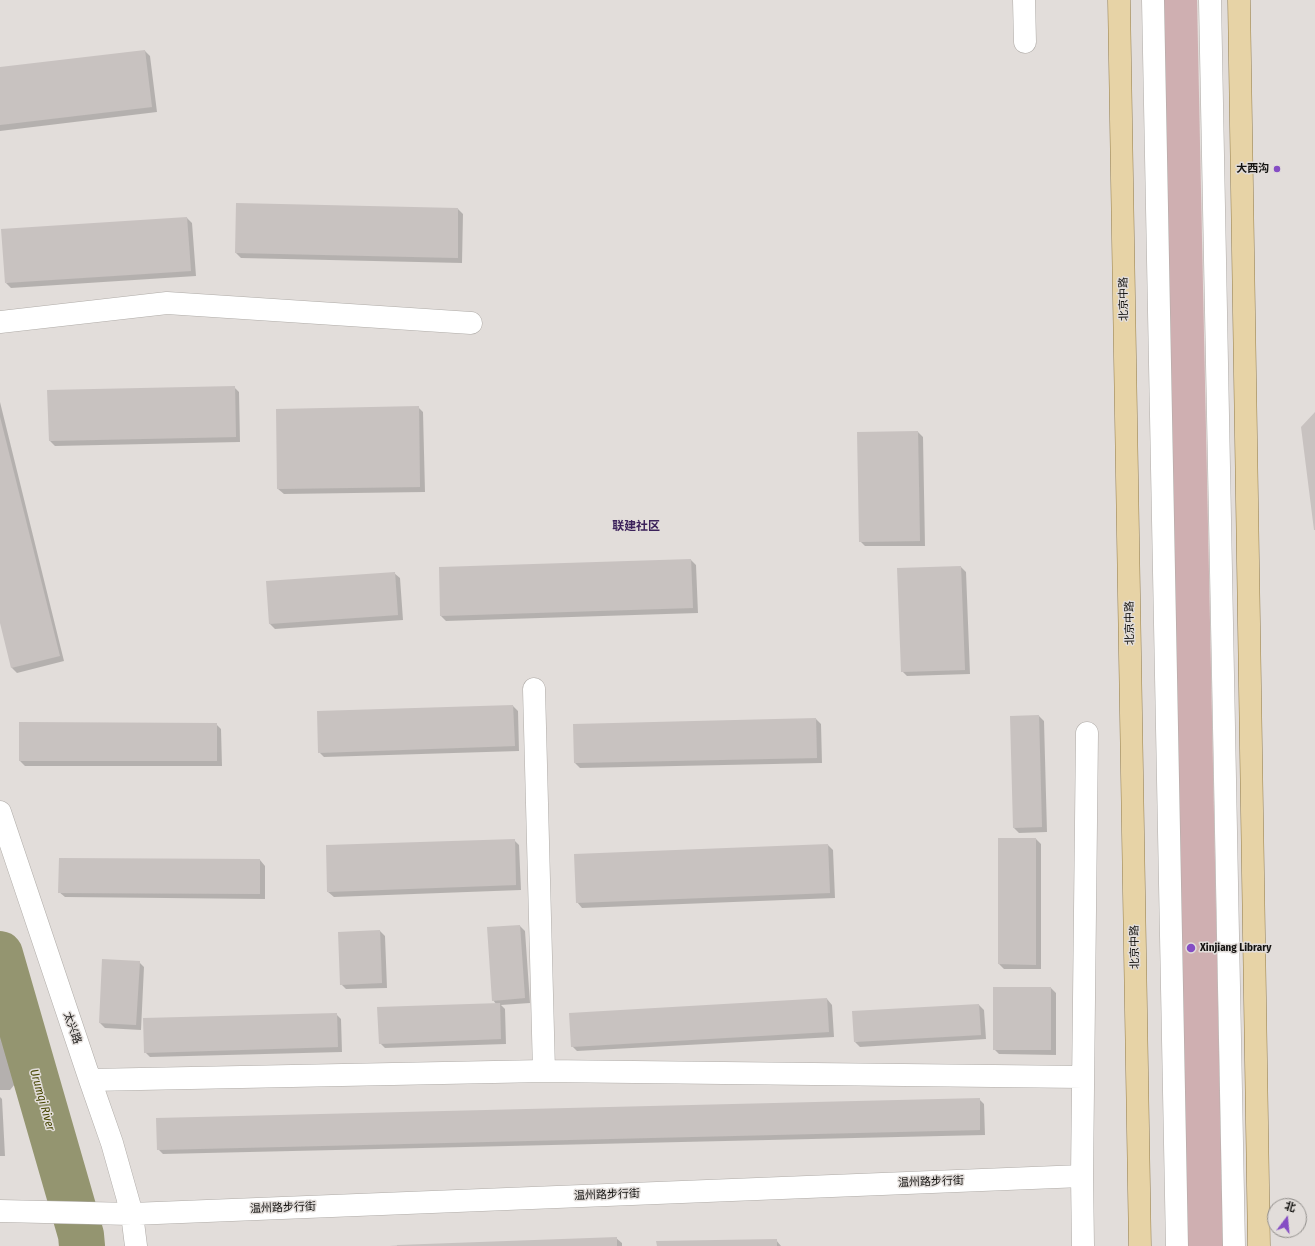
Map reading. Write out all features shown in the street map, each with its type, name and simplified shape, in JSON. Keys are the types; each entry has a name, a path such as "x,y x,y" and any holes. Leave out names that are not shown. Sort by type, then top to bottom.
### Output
{"main road":[{"name":"北京中路","path":"1119,0 1140,1246"},
{"path":"1239,0 1259,1246"}],"street":[{"path":"1024,0 1025,42"},
{"path":"1153,0 1177,1246"},
{"path":"1210,0 1234,1246"},
{"path":"0,322 167,303 471,323"},
{"path":"534,690 544,1071"},
{"path":"1083,1246 1082,1176 1087,733"},
{"name":"太兴路","path":"0,812 112,1143 132,1214 136,1246"},
{"path":"90,1080 544,1071 1083,1077"},
{"name":"温州路步行街","path":"9,1211 132,1214 1082,1176"}],"shaded area":[{"path":"1152,0 1197,0 1223,1246 1179,1246"}],"building":[{"path":"145,50 152,107 0,125 0,67"},
{"path":"236,203 458,208 458,258 235,253"},
{"path":"187,217 191,271 5,283 1,229"},
{"path":"235,386 236,437 49,441 47,390"},
{"path":"419,406 420,487 277,489 276,409"},
{"path":"1315,412 1315,530 1314,530 1301,427"},
{"path":"0,417 60,656 11,668 0,623"},
{"path":"918,431 920,541 859,542 857,432"},
{"path":"691,559 693,608 440,616 439,567"},
{"path":"961,566 965,670 901,672 897,568"},
{"path":"395,572 398,615 269,624 266,581"},
{"path":"513,705 515,746 318,753 317,711"},
{"path":"1039,715 1042,827 1013,828 1010,716"},
{"path":"816,718 817,758 574,763 573,724"},
{"path":"19,722 217,723 217,761 19,761"},
{"path":"998,838 1036,838 1036,965 998,964"},
{"path":"515,839 516,885 327,892 326,845"},
{"path":"828,844 830,893 576,903 574,854"},
{"path":"59,858 260,859 260,894 58,893"},
{"path":"520,925 525,998 492,1001 487,927"},
{"path":"380,930 382,983 340,985 338,932"},
{"path":"102,959 140,961 136,1025 99,1023"},
{"path":"993,987 1051,987 1051,1050 993,1050"},
{"path":"827,998 829,1032 571,1047 569,1013"},
{"path":"500,1003 501,1039 379,1044 377,1007"},
{"path":"979,1004 981,1035 854,1042 852,1011"},
{"path":"337,1013 338,1047 144,1053 143,1018"},
{"path":"980,1098 980,1130 157,1150 156,1118"},
{"path":"617,1237 617,1246 397,1246 397,1245"},
{"path":"777,1239 777,1246 657,1246 656,1241"}],"waterway":[{"name":"Urumqi River","path":"0,954 81,1235 82,1246"}],"place":[{"name":"大西沟","path":"1277,169"},
{"name":"Xinjiang Library","path":"1191,948"}],"district":[{"name":"联建社区","path":"636,527"}]}
